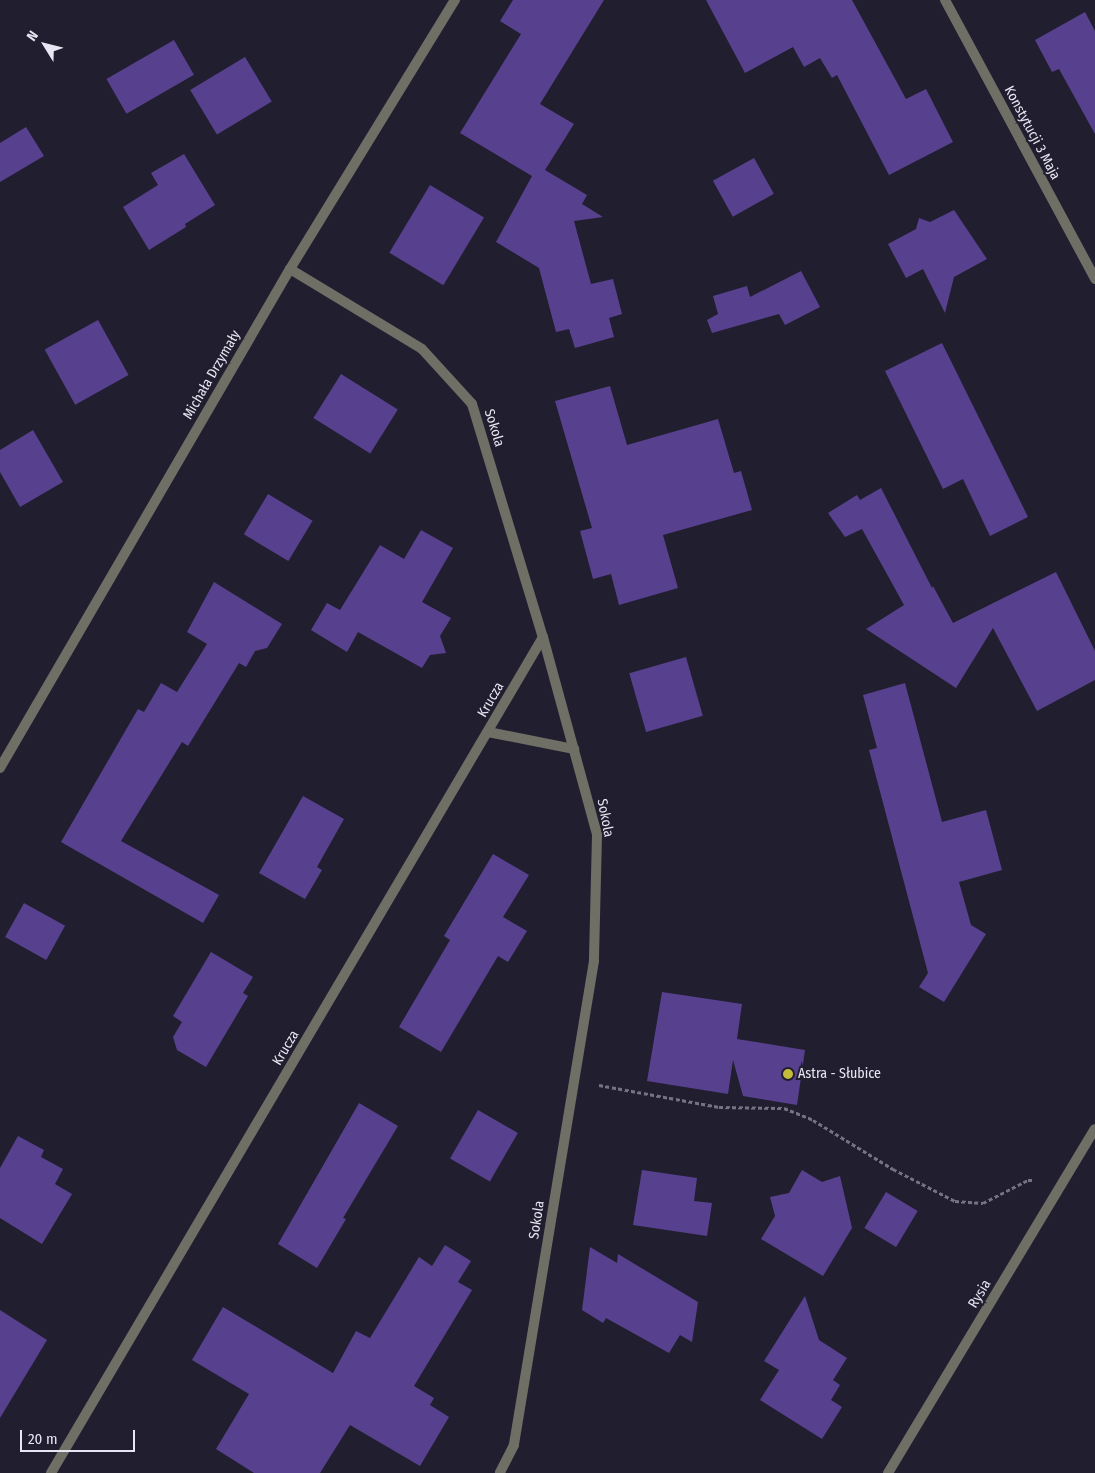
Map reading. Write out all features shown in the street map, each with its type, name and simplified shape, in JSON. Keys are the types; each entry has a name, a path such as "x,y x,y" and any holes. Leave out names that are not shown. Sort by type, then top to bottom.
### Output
{"street":[{"name":"Michała Drzymały","path":"0,768 290,269 455,0"},
{"name":"Konstytucji 3 Maja","path":"945,0 1095,279"},
{"name":"Sokola","path":"290,269 422,349 472,404 544,637 597,835 594,961 514,1446 500,1473"},
{"name":"Krucza","path":"51,1473 544,637"},
{"path":"488,732 574,749"},
{"name":"Rysia","path":"888,1473 1095,1129"}],"path":[{"path":"574,1080 719,1107 784,1108 813,1120 893,1169 955,1201 983,1203 1028,1180 1065,1178"}],"building":[{"path":"513,0 604,0 540,104 574,124 545,170 587,195 582,204 603,217 574,221 591,284 613,279 622,314 609,318 614,337 575,348 569,329 556,332 539,268 496,242 532,176 460,133 521,34 500,21"},
{"path":"706,0 852,0 906,99 926,89 953,142 889,175 837,75 832,78 820,58 804,67 793,47 745,73"},
{"path":"1085,12 1095,31 1095,134 1059,69 1052,72 1035,40"},
{"path":"174,40 194,75 126,114 106,79"},
{"path":"245,57 272,102 217,135 190,90"},
{"path":"26,127 44,156 0,182 0,143"},
{"path":"184,154 215,205 185,224 186,227 149,250 123,207 158,185 151,173"},
{"path":"754,158 774,194 733,217 713,181"},
{"path":"430,185 484,217 443,285 389,253"},
{"path":"954,210 987,259 954,277 945,313 923,269 906,278 888,244 916,229 919,218 930,222"},
{"path":"801,271 820,307 785,325 779,314 712,333 707,320 718,314 713,296 747,286 750,297"},
{"path":"98,320 129,375 75,405 45,350"},
{"path":"942,343 1028,517 990,536 963,479 943,489 885,371"},
{"path":"341,374 398,410 370,454 313,418"},
{"path":"610,386 627,445 718,419 734,473 741,471 752,510 663,535 678,588 619,605 611,574 593,579 580,531 592,528 555,401"},
{"path":"33,430 63,482 20,507 0,472 0,450"},
{"path":"881,488 932,588 933,586 953,623 1056,572 1095,651 1095,680 1037,711 993,628 956,688 866,629 904,605 862,529 845,537 828,513 857,495 860,500"},
{"path":"268,494 313,521 288,561 244,534"},
{"path":"421,530 453,548 422,602 451,618 440,636 446,653 430,655 422,668 358,632 347,652 311,630 327,603 340,610 380,545 404,559"},
{"path":"214,582 282,624 267,648 255,651 246,667 239,663 188,746 182,742 121,841 219,895 203,923 61,842 138,709 144,712 161,683 177,692 207,644 187,632"},
{"path":"686,657 703,716 646,732 629,673"},
{"path":"905,683 942,822 986,810 1002,870 959,882 971,925 986,934 944,1002 919,987 928,973 869,750 877,748 863,695"},
{"path":"303,796 344,819 317,867 322,870 305,899 259,873"},
{"path":"493,854 529,875 503,917 527,931 508,962 498,956 441,1052 399,1027 450,940 444,936"},
{"path":"24,903 65,926 46,960 5,937"},
{"path":"211,952 253,977 243,993 248,996 206,1067 177,1050 173,1037 182,1022 173,1016"},
{"path":"662,992 742,1004 737,1039 805,1050 797,1105 743,1096 733,1060 728,1094 647,1081"},
{"path":"359,1103 398,1126 343,1218 346,1219 317,1268 278,1244"},
{"path":"478,1110 518,1133 490,1181 450,1158"},
{"path":"18,1136 44,1150 41,1157 63,1169 55,1184 72,1194 42,1244 0,1218 0,1168"},
{"path":"642,1170 697,1178 694,1201 712,1203 707,1236 633,1225"},
{"path":"802,1170 822,1182 840,1176 852,1228 823,1276 761,1239 775,1216 770,1197 789,1193"},
{"path":"886,1192 918,1211 896,1247 864,1228"},
{"path":"445,1245 471,1261 458,1282 472,1290 414,1386 434,1398 430,1405 449,1417 420,1466 350,1425 320,1473 254,1473 216,1449 249,1394 192,1360 223,1307 333,1373 356,1331 370,1338 419,1257 432,1266"},
{"path":"590,1247 617,1263 618,1254 698,1302 692,1342 680,1335 669,1353 606,1318 603,1323 582,1310"},
{"path":"805,1296 819,1340 847,1358 833,1380 840,1385 831,1400 842,1407 822,1439 760,1400 779,1370 764,1361"},
{"path":"0,1310 47,1340 0,1418"}],"place":[{"name":"Astra - Słubice","path":"788,1074"}]}
